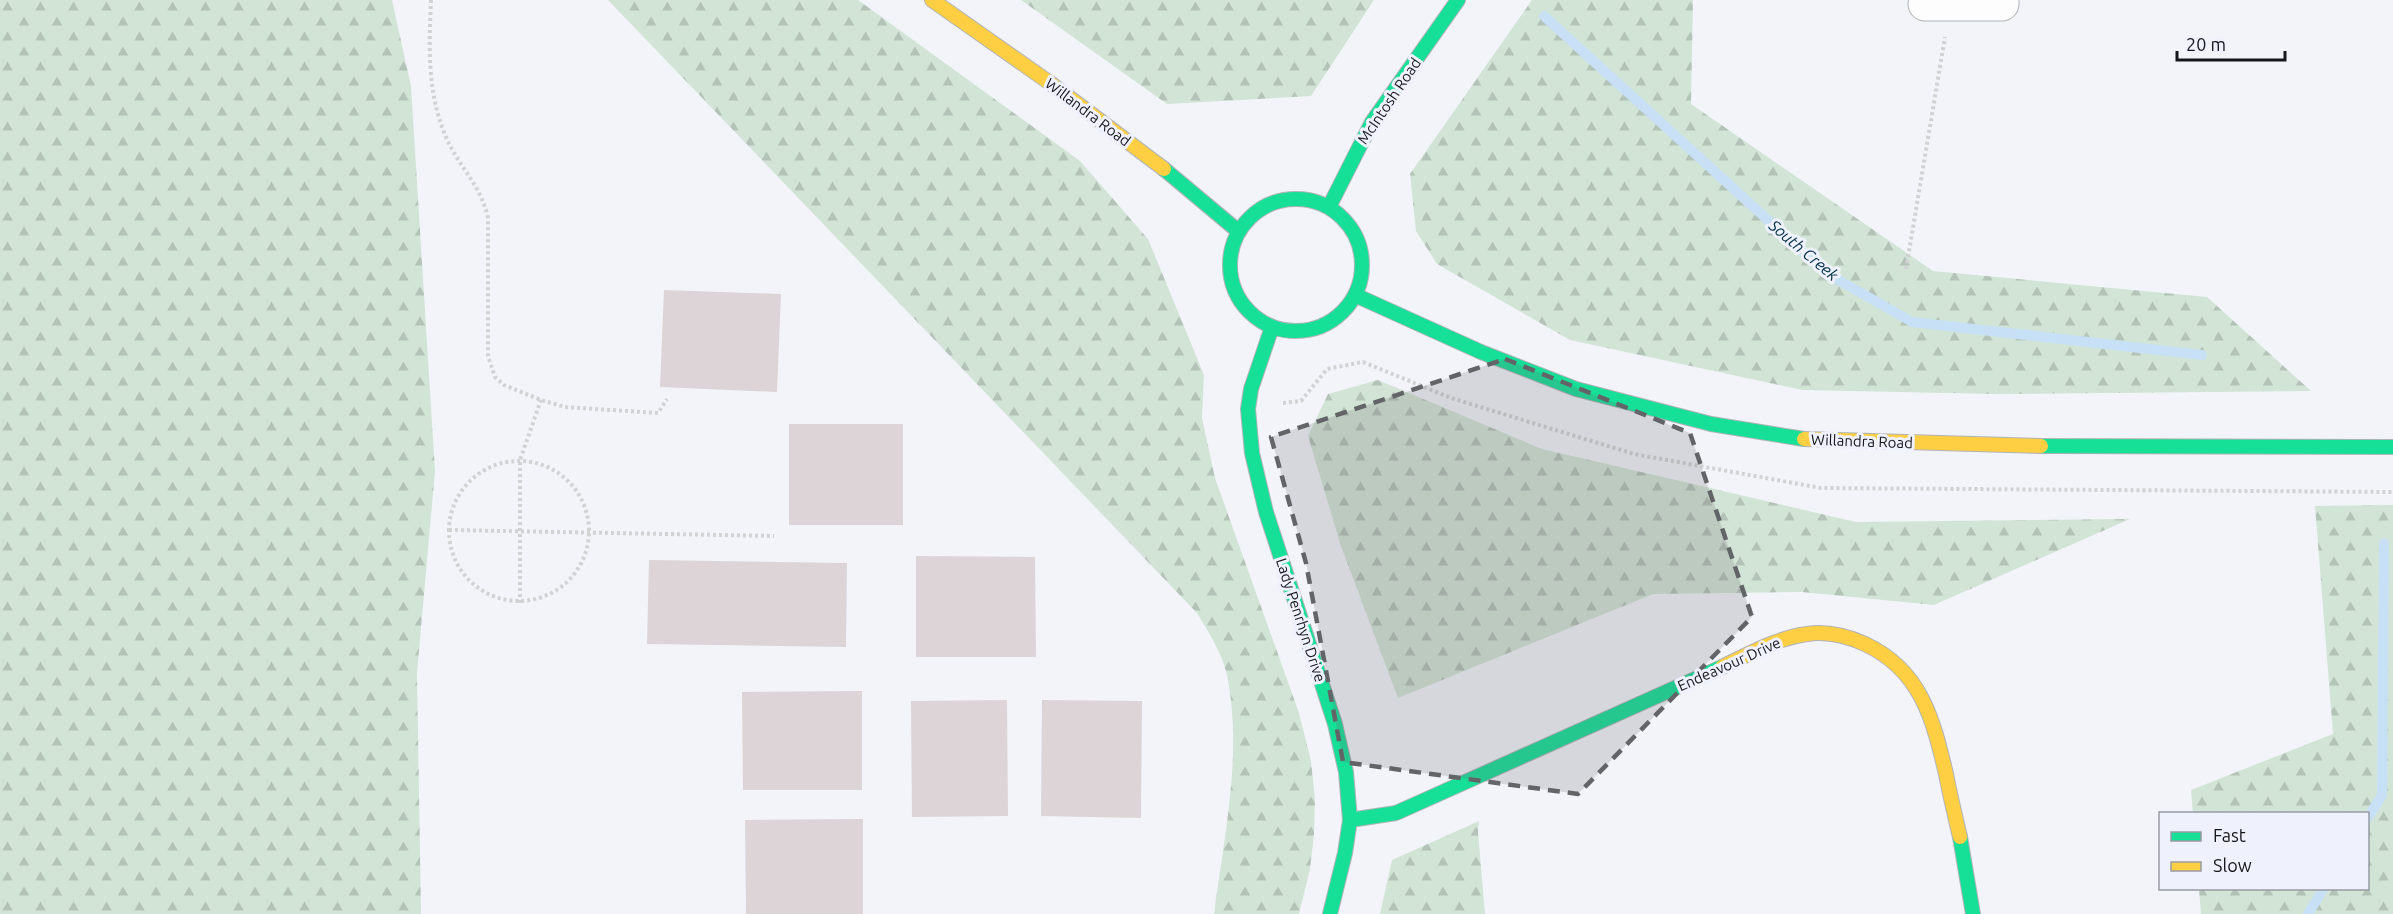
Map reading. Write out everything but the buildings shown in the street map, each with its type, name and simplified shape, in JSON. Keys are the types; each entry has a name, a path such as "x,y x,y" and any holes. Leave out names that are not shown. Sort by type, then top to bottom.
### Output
{"main road":[{"name":"Willandra Road","path":"932,0 1058,88 1195,193 1238,231"},
{"name":"McIntosh Road","path":"1329,207 1372,122 1458,0"},
{"path":"1287,199 1309,200 1329,207 1342,217 1353,231 1359,246 1362,262 1355,295 1346,309 1319,327 1304,331 1272,327 1255,317 1242,304 1233,287 1230,268 1231,250 1238,231 1250,217 1267,205 1287,199"},
{"name":"Willandra Road","path":"1355,295 1481,352 1576,389 1711,424 1810,440 2004,446 2393,447"},
{"name":"Lady Penrhyn Drive","path":"1272,327 1251,389 1248,409 1252,453 1266,512 1335,724 1346,772 1350,820 1344,863 1330,914"},
{"name":"Endeavour Drive","path":"1350,820 1396,813 1783,639 1817,632 1849,636 1875,648 1893,660 1914,684 1932,718 1958,825 1974,914"}],"street":[{"path":"1938,4 2002,4 2002,0"}],"path":[{"path":"431,0 430,76 435,104 444,133 456,158 474,181 484,200 488,218 490,367 495,377 504,385 565,407 658,413 667,399"},
{"path":"1906,269 1938,4"},
{"path":"520,603 520,460 541,400"},
{"path":"520,460 559,473 572,484 582,498 589,532 587,549 579,567 568,581 544,597 520,603 492,596 474,585 459,567 451,551 449,530 452,510 461,491 474,477 491,466 520,460"},
{"path":"449,530 774,536"}],"highlighted area":[{"path":"1505,359 1690,433 1752,617 1578,794 1343,762 1306,563 1271,437"}],"green space":[{"path":"0,0 392,0 411,86 435,471 417,673 421,914 0,914"},
{"path":"608,0 858,0 1080,161 1148,239 1204,375 1202,418 1215,478 1299,713 1311,761 1315,800 1314,834 1310,869 1299,914 1214,914 1227,825 1233,764 1233,734 1227,675 1215,643 1197,613"},
{"path":"1021,0 1374,0 1311,96 1167,104"},
{"path":"1532,0 1693,0 1691,104 1933,271 2207,297 2311,391 1995,394 1802,390 1570,340 1437,264 1416,231 1410,174"},
{"path":"1378,380 1542,449 1856,522 2130,519 1934,605 1802,592 1653,594 1398,698 1341,546 1308,436 1328,394"},
{"path":"2393,505 2393,914 2201,914 2199,890 2369,890 2369,812 2193,812 2191,790 2333,734 2315,506"},
{"path":"1479,821 1485,914 1380,914 1392,860"}],"waterway":[{"name":"South Creek","path":"1544,16 1826,273 1912,322 2202,355"},
{"name":"South Creek","path":"2369,816 2382,795 2384,543"},
{"name":"South Creek","path":"2308,914 2323,890"}],"traffic: fast":[{"path":"1329,207 1372,122 1458,0"},
{"path":"1164,169 1238,231"},
{"path":"1296,199 1321,204 1343,218 1357,240 1362,265 1357,290 1343,312 1321,326 1296,331 1271,326 1249,312 1235,290 1230,265 1235,240 1249,218 1271,204 1296,199"},
{"path":"1355,295 1481,352 1576,389 1711,424 1804,439"},
{"path":"1272,327 1251,389 1248,409 1252,453 1266,512 1335,724 1346,772 1350,820 1345,853 1330,914"},
{"path":"2041,446 2393,447"},
{"path":"1350,820 1396,813 1722,667"},
{"path":"1960,837 1973,914"}],"traffic: slow":[{"path":"932,0 1050,83 1164,169"},
{"path":"1804,439 2041,446"},
{"path":"1722,667 1774,643 1814,633 1851,639 1884,655 1912,682 1922,698 1936,734 1960,837"}]}
